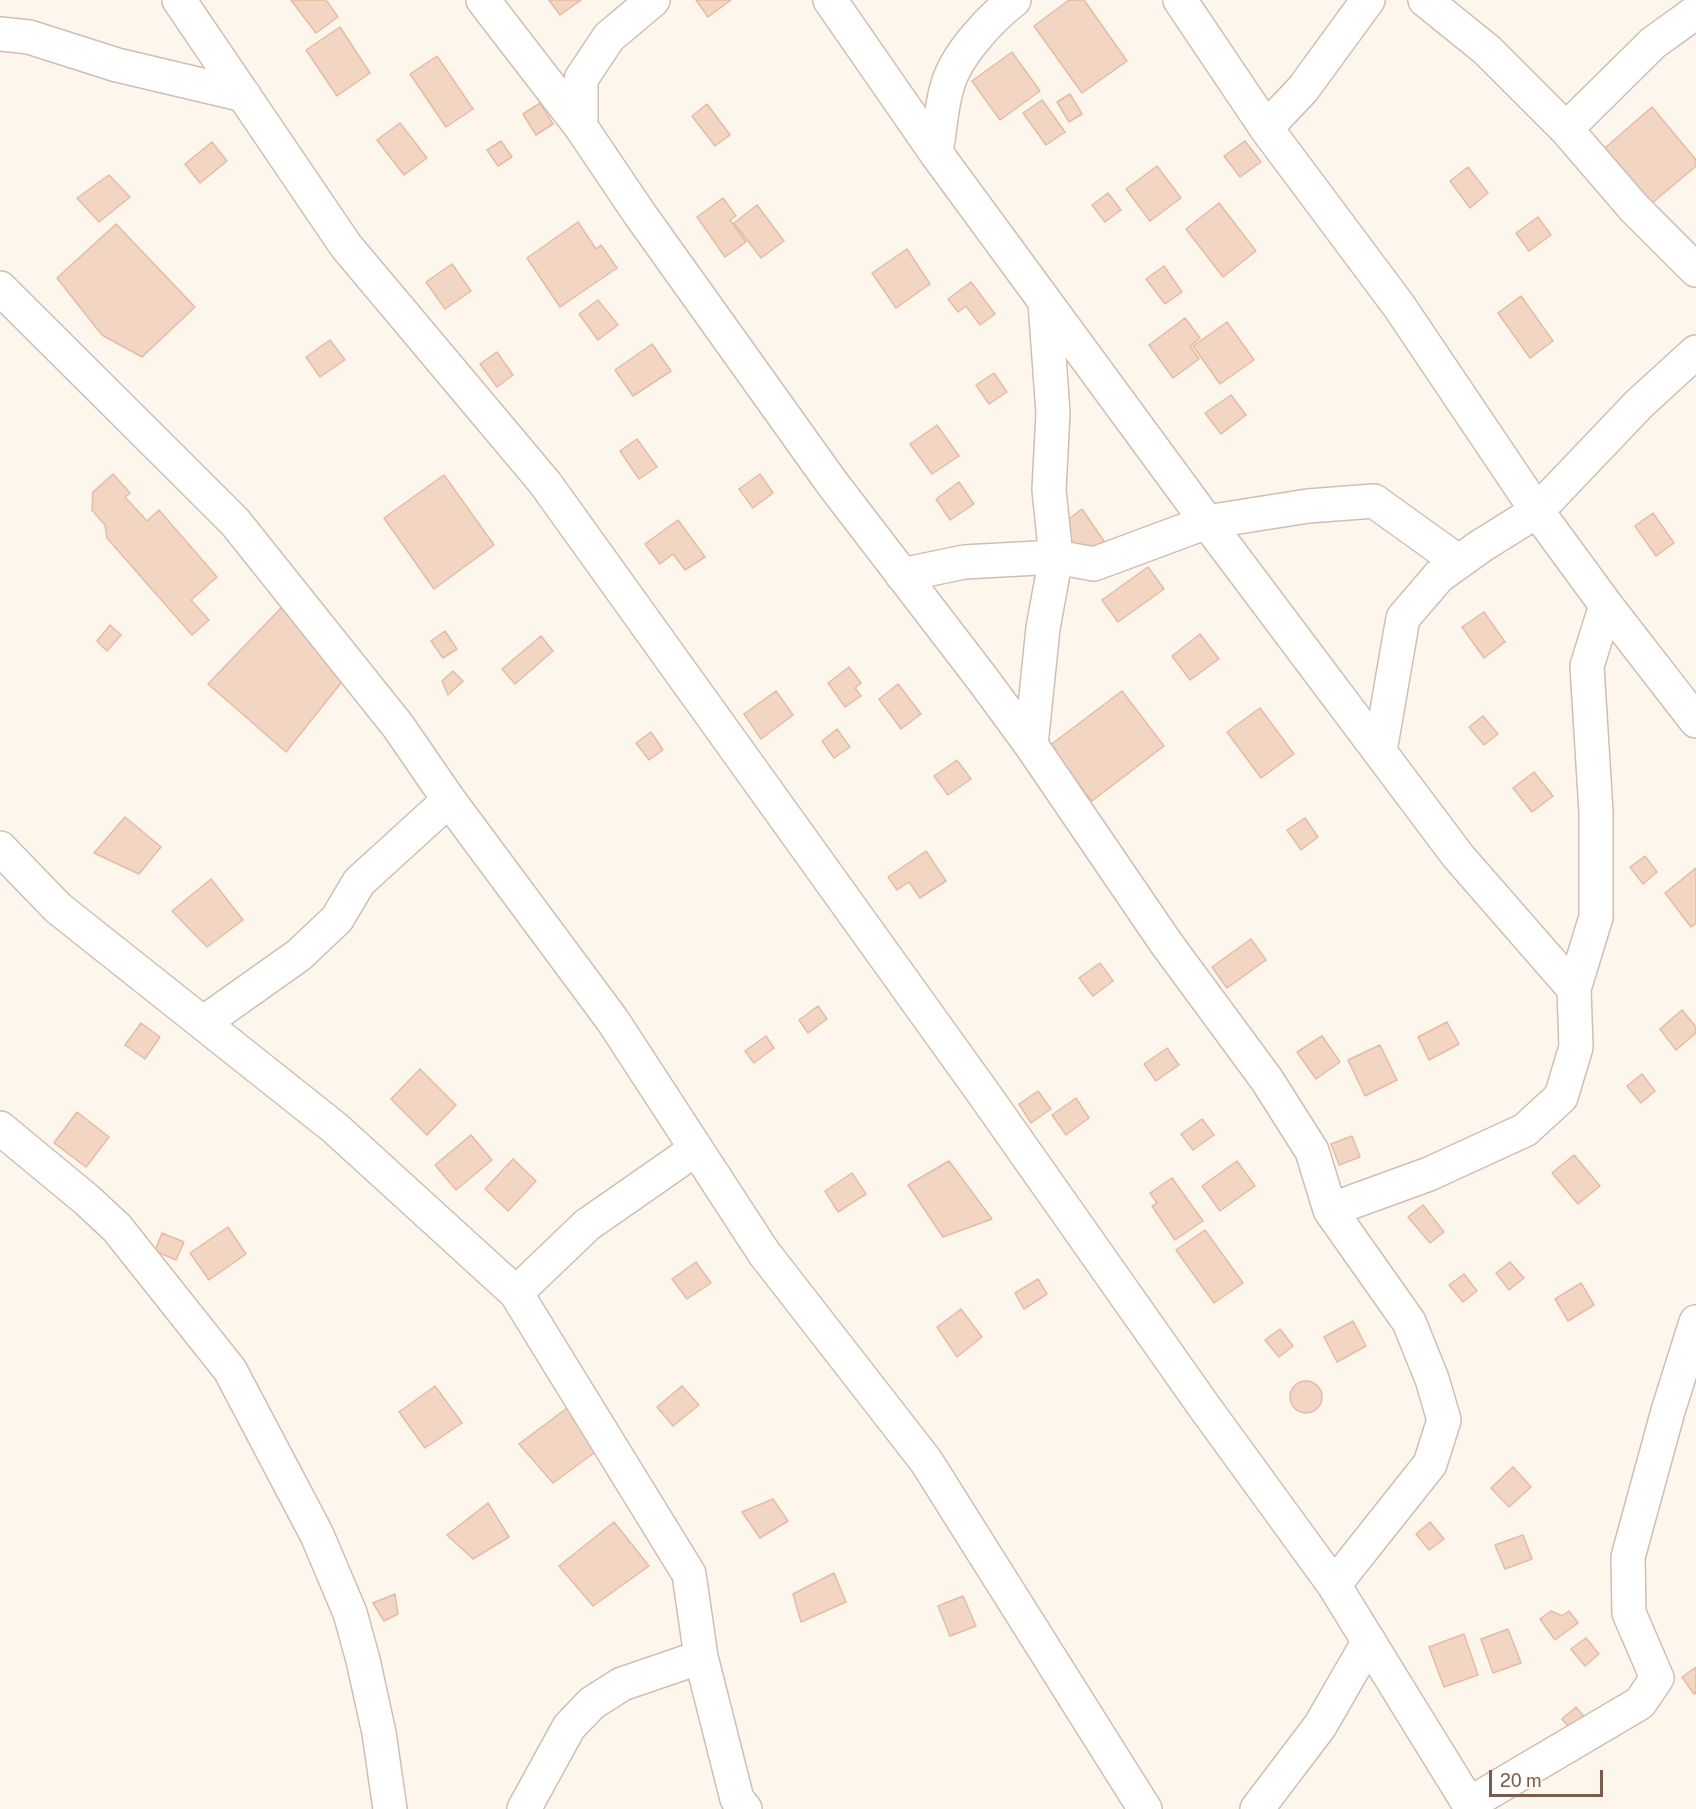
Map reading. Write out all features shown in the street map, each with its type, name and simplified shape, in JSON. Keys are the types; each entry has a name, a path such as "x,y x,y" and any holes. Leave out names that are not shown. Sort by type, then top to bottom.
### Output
{"street":[{"path":"179,0 346,246 545,483 984,1094 1203,1405 1334,1586 1470,1806 1640,1703 1658,1678 1629,1613 1628,1557 1668,1411 1696,1322"},
{"path":"483,0 581,127 639,213 832,483 1030,745 1160,934 1266,1080 1312,1151 1330,1210 1409,1322 1432,1379 1444,1420 1430,1464 1334,1586"},
{"path":"830,0 936,153 1045,302 1458,856 1574,989"},
{"path":"936,153 947,84 957,62 997,14 1014,0"},
{"path":"1180,0 1266,128 1399,306 1537,511 1696,721"},
{"path":"1266,128 1303,89 1368,0"},
{"path":"1425,0 1487,50 1566,129 1634,207 1696,270"},
{"path":"581,127 581,78 609,37 640,6"},
{"path":"1566,129 1653,43 1696,12"},
{"path":"0,34 29,37 117,65 244,95"},
{"path":"0,288 235,522 398,726 449,800 613,1021 764,1252 926,1461 1145,1809"},
{"path":"1030,745 1043,628 1056,557 1049,490 1053,413 1045,302"},
{"path":"1380,751 1403,618 1439,576 1537,511 1639,404 1696,352"},
{"path":"902,575 964,562 1056,557 1094,564 1207,522 1308,506 1374,501 1459,562"},
{"path":"1330,1210 1429,1174 1525,1130 1561,1097 1576,1047 1574,989 1596,917 1596,812 1587,666 1606,605"},
{"path":"203,1023 299,955 337,919 360,882 449,800"},
{"path":"0,848 58,909 335,1128 516,1293 689,1574 701,1657 737,1799 745,1809"},
{"path":"0,1128 117,1228 230,1370 317,1535 350,1613 363,1660 376,1723 390,1809"},
{"path":"516,1293 587,1225 696,1149"},
{"path":"1257,1809 1320,1726 1369,1641"},
{"path":"524,1809 569,1727 592,1703 622,1684 701,1657"}],"building":[{"path":"291,0 326,0 338,17 316,33"},
{"path":"549,0 581,0 560,15"},
{"path":"696,0 731,0 708,17"},
{"path":"1069,0 1084,0 1127,61 1082,93 1034,26"},
{"path":"340,27 370,73 337,96 306,50"},
{"path":"1012,52 1040,91 1000,120 972,81"},
{"path":"437,56 473,109 446,127 410,74"},
{"path":"1070,94 1082,114 1069,122 1057,102"},
{"path":"1042,100 1065,132 1046,145 1023,113"},
{"path":"540,103 553,124 536,135 523,114"},
{"path":"707,104 730,135 715,146 692,116"},
{"path":"1652,107 1696,160 1696,166 1651,204 1605,148"},
{"path":"400,123 427,158 404,175 377,140"},
{"path":"501,141 512,157 498,166 487,150"},
{"path":"1245,141 1261,162 1240,177 1224,156"},
{"path":"212,142 227,161 200,183 185,164"},
{"path":"1157,166 1181,198 1150,221 1126,189"},
{"path":"1468,167 1488,193 1470,208 1450,181"},
{"path":"109,175 130,197 99,222 77,198"},
{"path":"1108,193 1121,210 1105,222 1092,205"},
{"path":"723,198 736,216 730,220 746,242 725,257 697,217"},
{"path":"1219,203 1256,251 1223,277 1186,229"},
{"path":"757,205 784,241 761,258 734,223"},
{"path":"1538,217 1551,235 1529,251 1516,233"},
{"path":"578,222 596,249 601,245 617,268 560,307 527,258"},
{"path":"116,224 195,307 142,357 102,335 57,278"},
{"path":"907,249 930,284 896,308 872,273"},
{"path":"452,264 471,291 445,309 426,282"},
{"path":"1164,266 1182,292 1165,304 1146,279"},
{"path":"971,282 995,314 980,325 966,306 958,312 948,299"},
{"path":"1521,296 1553,341 1530,358 1498,313"},
{"path":"598,300 618,325 598,340 579,314"},
{"path":"1185,318 1200,338 1190,346 1199,359 1173,378 1149,345"},
{"path":"1227,322 1254,360 1220,384 1193,346"},
{"path":"330,340 345,360 320,377 306,357"},
{"path":"652,344 671,371 633,396 615,370"},
{"path":"497,352 513,375 497,387 480,364"},
{"path":"994,373 1007,392 989,404 976,385"},
{"path":"1231,395 1246,415 1221,434 1205,413"},
{"path":"937,425 959,456 932,474 910,444"},
{"path":"637,439 657,467 639,479 620,451"},
{"path":"113,474 130,493 125,497 147,521 159,510 217,577 191,600 209,620 192,635 107,538 105,525 92,510 93,492"},
{"path":"760,474 773,493 753,508 739,489"},
{"path":"444,475 494,545 434,589 384,518"},
{"path":"959,482 974,504 950,520 936,499"},
{"path":"1082,509 1104,541 1079,559 1057,528"},
{"path":"1653,513 1674,543 1656,556 1635,526"},
{"path":"678,520 705,557 685,570 673,554 660,564 645,544"},
{"path":"1148,567 1164,589 1118,622 1102,600"},
{"path":"281,608 348,674 286,752 208,684"},
{"path":"1484,612 1505,642 1484,658 1462,627"},
{"path":"110,625 121,635 107,651 97,641"},
{"path":"445,631 457,649 443,658 431,641"},
{"path":"1200,634 1219,659 1190,680 1172,656"},
{"path":"541,636 553,651 515,684 502,669"},
{"path":"849,667 861,683 855,688 861,696 845,707 828,683"},
{"path":"453,671 463,681 448,695 442,681"},
{"path":"898,684 921,714 901,729 879,699"},
{"path":"776,691 793,715 761,739 744,714"},
{"path":"1122,691 1164,746 1092,801 1049,746"},
{"path":"1260,708 1294,754 1261,778 1227,732"},
{"path":"1483,716 1498,734 1484,745 1469,727"},
{"path":"837,729 850,747 834,758 822,741"},
{"path":"651,732 663,750 649,760 636,743"},
{"path":"957,760 971,779 948,795 934,776"},
{"path":"1534,772 1553,796 1532,812 1513,788"},
{"path":"125,817 161,847 139,874 94,853"},
{"path":"1305,818 1318,837 1301,850 1287,830"},
{"path":"926,851 946,881 920,898 909,882 897,890 888,877"},
{"path":"1645,856 1657,872 1643,884 1630,867"},
{"path":"1696,868 1696,923 1691,927 1665,893"},
{"path":"211,879 243,920 207,947 172,911"},
{"path":"1251,939 1266,960 1227,988 1212,967"},
{"path":"1100,963 1113,981 1093,996 1079,978"},
{"path":"818,1006 827,1019 808,1033 799,1020"},
{"path":"1682,1010 1696,1027 1696,1033 1676,1050 1660,1029"},
{"path":"1447,1022 1459,1044 1429,1060 1418,1037"},
{"path":"141,1023 160,1037 145,1059 125,1045"},
{"path":"766,1036 774,1048 754,1063 745,1051"},
{"path":"1322,1036 1340,1062 1316,1079 1297,1052"},
{"path":"1380,1045 1397,1080 1365,1096 1348,1060"},
{"path":"1167,1048 1179,1065 1156,1081 1144,1064"},
{"path":"420,1069 456,1105 427,1135 391,1099"},
{"path":"1642,1074 1655,1091 1641,1103 1627,1086"},
{"path":"1038,1091 1051,1109 1031,1123 1019,1104"},
{"path":"1076,1098 1089,1118 1066,1135 1052,1115"},
{"path":"77,1112 109,1137 86,1167 54,1143"},
{"path":"1202,1119 1214,1135 1193,1150 1181,1134"},
{"path":"471,1135 492,1160 456,1190 435,1165"},
{"path":"1352,1136 1360,1157 1339,1165 1331,1144"},
{"path":"1574,1155 1600,1186 1578,1204 1552,1173"},
{"path":"513,1159 536,1181 508,1211 485,1189"},
{"path":"949,1161 992,1219 943,1237 908,1185"},
{"path":"1237,1161 1255,1186 1220,1211 1202,1186"},
{"path":"852,1173 866,1194 838,1212 825,1191"},
{"path":"1172,1178 1203,1221 1175,1240 1152,1206 1157,1203 1150,1193"},
{"path":"1423,1205 1444,1232 1430,1243 1408,1217"},
{"path":"228,1227 246,1254 209,1280 190,1253"},
{"path":"1205,1230 1243,1283 1214,1303 1176,1250"},
{"path":"162,1233 184,1242 176,1260 155,1251"},
{"path":"696,1262 711,1283 687,1299 672,1279"},
{"path":"1510,1262 1524,1278 1509,1290 1496,1273"},
{"path":"1464,1274 1477,1291 1463,1302 1449,1285"},
{"path":"1038,1279 1047,1294 1024,1309 1015,1293"},
{"path":"1581,1283 1594,1305 1568,1321 1555,1299"},
{"path":"961,1309 982,1337 957,1357 937,1327"},
{"path":"1353,1321 1366,1346 1337,1362 1324,1337"},
{"path":"1280,1329 1293,1346 1279,1357 1265,1340"},
{"path":"1306,1381 1317,1386 1322,1397 1317,1408 1306,1413 1295,1408 1290,1397 1295,1386"},
{"path":"435,1386 462,1423 425,1448 399,1412"},
{"path":"682,1386 699,1405 673,1426 657,1407"},
{"path":"567,1408 598,1450 553,1483 519,1444"},
{"path":"1513,1467 1531,1487 1509,1507 1491,1488"},
{"path":"773,1499 788,1521 760,1538 742,1512"},
{"path":"488,1503 509,1537 473,1559 447,1535"},
{"path":"614,1522 649,1566 593,1606 559,1566"},
{"path":"1430,1522 1444,1539 1429,1550 1416,1534"},
{"path":"1523,1535 1532,1559 1505,1569 1495,1545"},
{"path":"834,1573 846,1602 801,1622 793,1594"},
{"path":"395,1594 398,1614 384,1621 373,1603"},
{"path":"963,1596 976,1626 950,1636 938,1606"},
{"path":"1551,1611 1562,1616 1569,1611 1578,1623 1555,1640 1540,1619"},
{"path":"1508,1629 1521,1663 1493,1673 1481,1639"},
{"path":"1464,1634 1478,1675 1444,1687 1429,1647"},
{"path":"1586,1638 1599,1654 1585,1666 1571,1649"},
{"path":"1696,1667 1696,1693 1694,1694 1682,1677"},
{"path":"1576,1707 1590,1724 1575,1735 1562,1719"}]}
